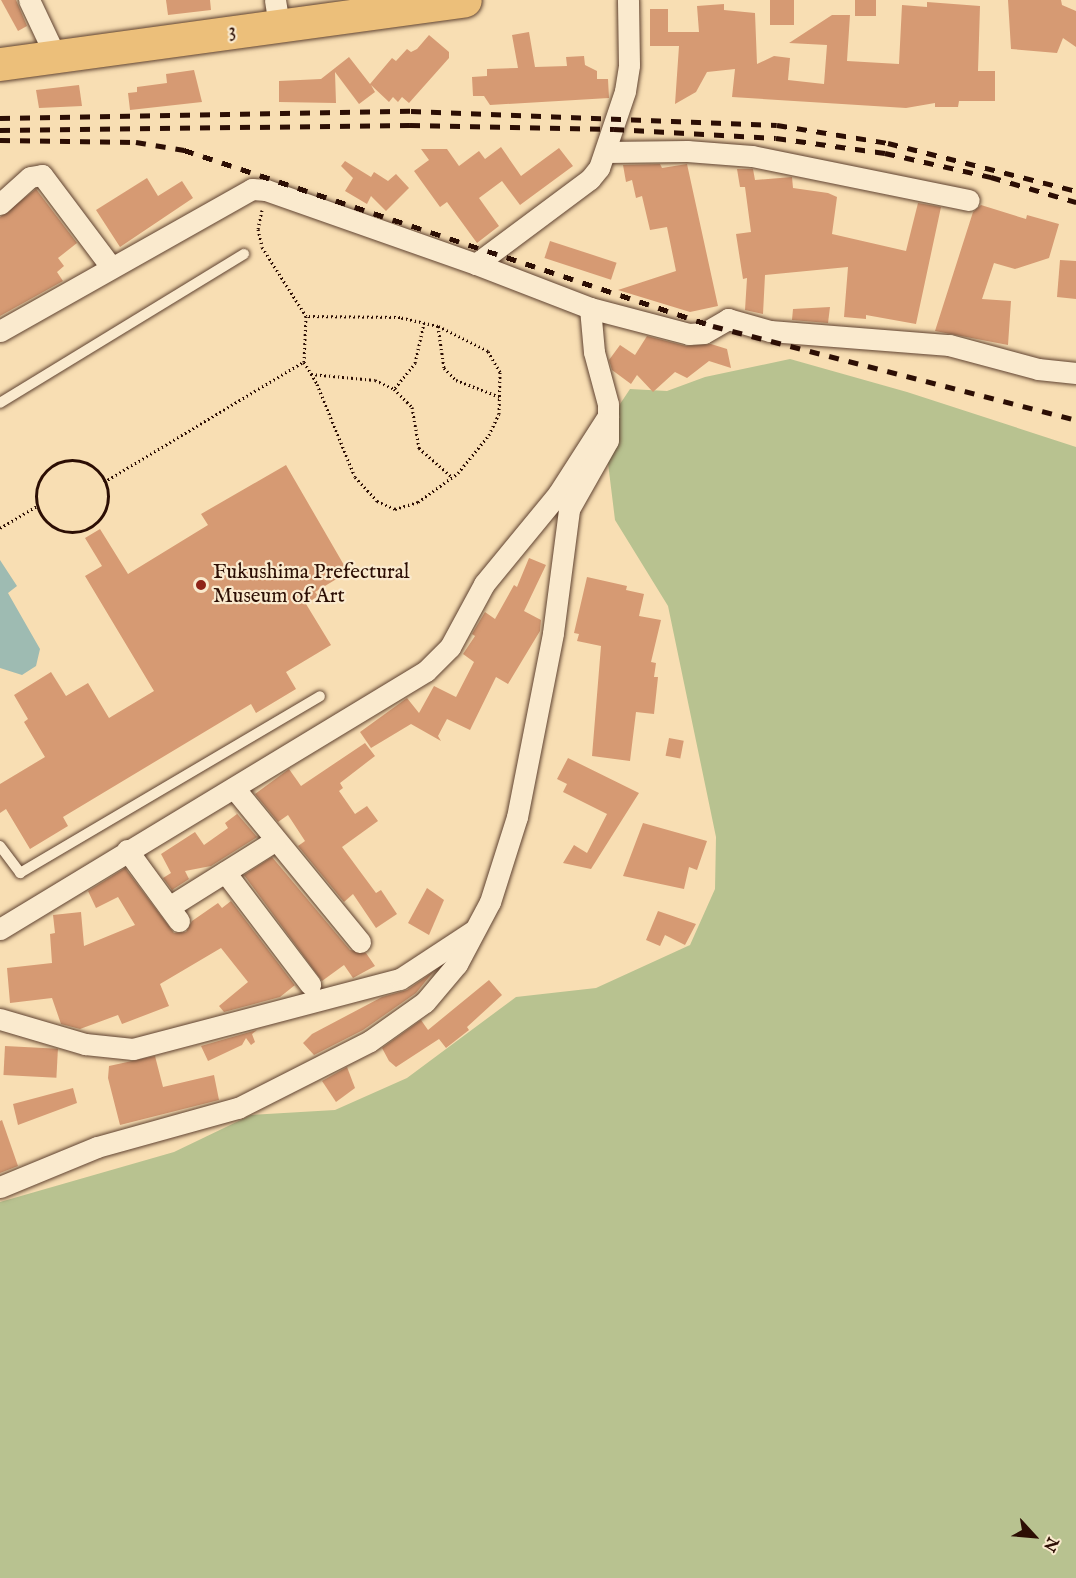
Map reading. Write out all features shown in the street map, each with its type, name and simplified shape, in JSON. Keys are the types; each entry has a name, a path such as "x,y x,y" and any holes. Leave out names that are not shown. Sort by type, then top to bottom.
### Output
{"main road":[{"name":"3","path":"0,64 56,57 277,12 464,0"}],"street":[{"path":"29,0 56,57"},
{"path":"477,264 590,179 606,152 629,65 628,0"},
{"path":"606,152 687,151 752,156 969,200"},
{"path":"0,204 30,177 42,175 111,267"},
{"path":"0,331 233,196 252,189 266,190 477,264 590,308 690,334 704,333 728,319 770,331 949,345 1038,369 1076,373"},
{"path":"0,1187 97,1147 238,1108 370,1041 425,1002 457,964 490,902 517,817 533,747 569,509 608,440 608,416 594,352 590,308"},
{"path":"0,929 426,671 450,647 484,584 558,494 608,416"},
{"path":"234,788 360,942"},
{"path":"127,850 174,914 225,872 276,840"},
{"path":"225,872 310,984"},
{"path":"0,1019 85,1044 133,1049 400,979 474,930"}],"lane":[{"path":"0,403 244,254"},
{"path":"0,846 20,873 320,696"}],"path":[{"path":"266,190 258,229 262,247 306,316 304,362 355,477 377,501 395,509 418,502 452,477 489,435 500,414 500,372 489,351 438,326 400,318 306,316"},
{"path":"394,389 415,363 424,323"},
{"path":"438,326 444,368 456,380 500,397"},
{"path":"104,482 304,362"},
{"path":"311,374 375,380 394,389 411,407 419,448 452,477"},
{"path":"67,460 88,464 104,482 107,495 103,513 80,531 58,529 49,524 37,506 37,485 58,463 67,460"},
{"path":"0,528 37,506"}],"green space":[{"path":"790,359 907,392 1076,447 1076,1578 0,1578 0,1202 174,1152 251,1115 335,1110 407,1078 516,997 596,988 690,945 715,889 716,837 668,606 615,520 608,463 620,404 630,389 667,391 705,377"}],"water":[{"path":"0,560 17,586 8,593 40,649 36,666 22,675 0,668"}],"building":[{"path":"1,0 16,0 27,26 18,31"},
{"path":"166,0 210,0 211,10 168,15"},
{"path":"770,0 794,0 794,25 770,25"},
{"path":"855,0 876,0 876,16 855,16"},
{"path":"1008,0 1061,0 1062,5 1076,11 1076,47 1063,38 1057,53 1011,49"},
{"path":"927,2 980,6 978,71 995,71 995,101 959,101 958,107 935,107 935,103 906,108 732,97 735,69 707,72 696,92 675,104 679,46 650,46 650,9 668,9 668,32 699,32 697,6 724,4 724,10 755,13 757,64 774,56 790,58 788,80 824,84 827,45 789,43 832,15 850,15 847,61 899,64 902,5 927,7"},
{"path":"529,32 535,67 567,66 566,57 584,56 585,65 597,71 597,79 608,79 609,98 490,105 484,96 473,96 472,77 487,76 487,69 518,68 512,35"},
{"path":"429,35 449,52 449,58 409,103 402,97 398,102 393,97 389,102 371,85 375,92 359,104 335,72 336,103 279,102 279,81 321,79 349,57 370,84 392,58 396,61 407,49 411,52 417,49"},
{"path":"194,70 202,102 130,110 128,93 137,92 137,87 167,83 166,74"},
{"path":"79,85 82,106 39,108 36,90"},
{"path":"501,147 521,176 559,148 573,166 520,205 502,181 479,198 499,226 477,243 447,202 440,207 414,171 429,160 421,149 447,149 459,166 479,151 485,159"},
{"path":"345,161 371,177 374,172 388,181 396,174 409,188 386,211 371,196 367,204 345,191 353,178 341,166"},
{"path":"660,164 662,168 687,164 718,306 690,312 618,290 676,271 667,227 650,230 642,196 636,198 632,180 626,182 623,165"},
{"path":"737,169 753,169 755,180 792,177 793,188 828,193 837,197 832,234 906,251 918,203 941,207 916,324 866,315 866,319 844,317 848,267 765,275 763,314 745,310 747,278 743,279 736,234 751,232 745,187 740,187"},
{"path":"147,178 158,196 182,181 193,198 120,247 96,210"},
{"path":"36,189 77,243 58,258 64,266 57,272 63,281 0,316 0,217"},
{"path":"981,205 1026,219 1027,215 1059,224 1049,258 1015,269 994,263 982,299 1011,301 1008,345 935,331 973,212"},
{"path":"550,241 617,263 611,280 544,258"},
{"path":"1060,260 1076,261 1076,299 1057,297"},
{"path":"830,307 828,323 792,320 793,309"},
{"path":"647,336 686,346 711,344 727,349 731,368 709,361 687,378 675,372 653,392 637,375 631,384 612,370 609,360 620,345 635,355"},
{"path":"286,465 348,572 315,592 318,596 306,604 331,645 286,672 296,689 256,713 251,704 63,817 68,826 30,849 6,809 0,813 0,784 45,757 24,722 28,719 14,695 51,672 66,696 88,683 109,718 154,691 85,576 102,566 85,538 100,529 128,574 208,525 201,514"},
{"path":"529,558 546,565 524,611 541,620 540,631 508,684 496,677 470,730 447,719 438,736 441,741 411,724 371,748 360,732 407,698 419,713 434,686 456,697 474,662 463,654 475,636 472,634 485,612 495,619 514,585 517,587"},
{"path":"587,577 627,586 626,590 644,594 639,616 661,620 651,662 656,663 654,677 658,677 654,714 636,712 630,761 592,756 601,646 577,641 579,634 574,633"},
{"path":"669,738 684,741 680,759 666,756"},
{"path":"365,743 375,756 340,783 343,788 339,791 355,814 367,806 378,821 342,847 376,893 381,890 397,914 376,928 353,894 344,902 298,846 305,841 288,815 278,822 255,794 289,769 301,786"},
{"path":"568,758 639,793 591,869 563,863 574,845 587,853 607,814 563,792 567,784 557,779"},
{"path":"233,809 257,837 211,866 185,871 189,879 172,890 163,878 171,873 161,854 195,832 204,845 228,828 225,823 237,814"},
{"path":"643,823 707,841 697,870 689,867 684,889 623,876"},
{"path":"272,857 350,950 366,953 375,966 353,978 344,965 322,981 244,875"},
{"path":"125,868 174,933 186,932 192,921 218,903 222,908 231,901 295,985 280,997 224,1012 219,1006 248,982 221,948 160,984 169,1006 122,1024 118,1015 80,1029 61,1024 52,998 10,1003 7,968 52,963 50,934 55,933 53,915 81,912 84,946 135,925 118,897 96,908 88,891"},
{"path":"427,888 444,900 429,935 408,923"},
{"path":"658,911 696,924 685,945 665,935 660,946 646,940"},
{"path":"433,972 416,993 363,1030 314,1055 303,1043 312,1034 382,997 407,990"},
{"path":"489,980 502,995 467,1027 469,1030 446,1048 439,1039 396,1067 389,1061 382,1048 421,1020 428,1030"},
{"path":"257,1030 252,1034 255,1042 251,1045 246,1038 242,1045 208,1061 201,1046"},
{"path":"5,1046 58,1049 56,1078 3,1075"},
{"path":"155,1056 163,1087 214,1075 219,1100 120,1125 108,1078 109,1066"},
{"path":"347,1067 355,1088 336,1102 322,1081"},
{"path":"73,1088 77,1103 18,1125 13,1104"},
{"path":"2,1120 18,1166 0,1173 0,1121"}],"railway":[{"path":"0,118 411,111 777,125 888,143 1076,191"},
{"path":"0,130 410,125 614,129 776,138 885,153 991,177 1076,202"},
{"path":"0,140 136,142 184,150 713,326 1076,420"}],"place":[{"name":"Fukushima Prefectural Museum of Art","path":"201,585"}]}
